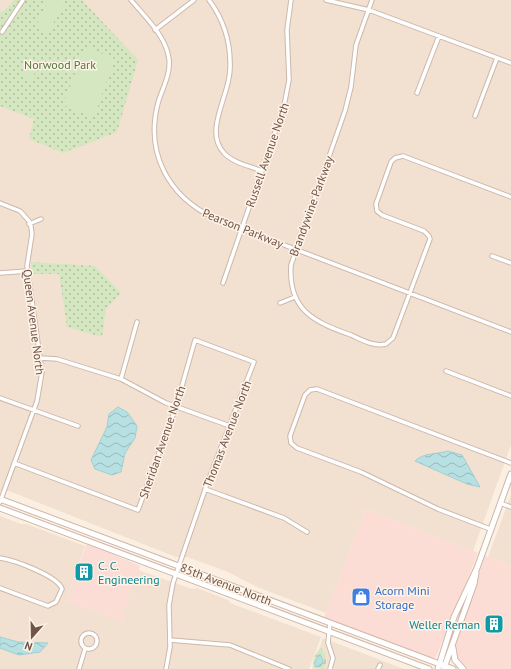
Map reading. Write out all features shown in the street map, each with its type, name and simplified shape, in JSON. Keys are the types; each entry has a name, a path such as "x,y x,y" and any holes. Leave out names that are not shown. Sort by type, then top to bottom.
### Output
{"main road":[{"path":"442,667 454,618 477,568 511,474"},
{"name":"85th Avenue North","path":"0,500 330,623 442,667 453,669"},
{"name":"85th Avenue North","path":"0,508 429,669"},
{"path":"442,667 453,643 474,584 477,568"},
{"path":"453,643 452,652 454,660 464,669"}],"street":[{"path":"2,32 23,0"},
{"name":"Pearson Parkway","path":"132,0 164,43 169,60 168,74 159,102 154,127 157,153 161,165 174,188 192,205 208,215 511,332"},
{"path":"155,30 194,0"},
{"path":"209,0 223,26 229,50 230,68 227,88 216,122 217,142 229,158 262,171"},
{"name":"Russell Avenue North","path":"223,283 280,118 287,93 290,67 287,30 291,0"},
{"path":"326,0 369,10 511,63"},
{"name":"Brandywine Parkway","path":"372,0 356,45 351,87 345,111 296,249 290,274 295,297 303,310 318,322 373,344 386,344 395,334 410,293"},
{"path":"417,93 439,36"},
{"path":"475,116 497,58"},
{"path":"410,293 429,242 429,236 424,231 382,215 376,208 391,162 395,158 403,156 511,197"},
{"path":"0,203 20,211 29,224 41,219"},
{"name":"Queen Avenue North","path":"0,500 34,410 42,382 41,358 27,260 32,234 29,224"},
{"path":"492,256 511,264"},
{"path":"0,273 28,271"},
{"path":"280,303 295,297"},
{"path":"121,379 137,322"},
{"name":"Sheridan Avenue North","path":"14,463 138,510 176,407 195,340"},
{"name":"Thomas Avenue North","path":"166,669 170,640 169,605 176,574 205,489 254,362 195,340"},
{"path":"41,358 56,360 121,379 176,407 230,426"},
{"path":"446,371 511,396"},
{"path":"490,529 438,509 362,472 296,448 291,443 290,436 305,395 310,390 317,390 511,463"},
{"path":"0,398 78,426"},
{"path":"205,489 284,518 307,532"},
{"path":"500,503 511,507"},
{"path":"0,558 13,561 38,571 56,581 62,589 56,602 48,606 0,588"},
{"path":"330,623 328,643 333,660 330,669"},
{"path":"85,633 91,633 97,639 96,645 92,649 85,649 81,644 80,639 85,633"},
{"path":"170,640 230,645 289,669"},
{"path":"79,669 85,649"}],"shaded area":[{"path":"0,0 511,0 511,445 473,551 365,509 326,613 257,587 228,572 187,557 176,557 9,491 0,491"},
{"path":"511,495 511,565 488,557"},
{"path":"365,509 478,553 436,657 429,658 324,618"},
{"path":"0,516 85,546 66,600 124,622 123,613 138,570 192,589 197,588 228,600 230,603 321,637 309,669 0,669"},
{"path":"87,543 140,566 123,613 124,622 66,600"},
{"path":"485,556 511,565 511,669 467,669 456,658 455,647"},
{"path":"323,638 404,669 312,669"}],"green space":[{"name":"Norwood Park","path":"14,0 82,0 138,60 117,132 63,153 29,139 34,119 0,106 0,12 4,11"},
{"path":"48,0 64,0 65,2 48,33 36,26"},
{"path":"85,47 115,59 94,117 63,105"},
{"path":"28,59 38,63 32,80 22,76"},
{"path":"31,262 95,266 121,293 106,309 102,337 67,327 59,274 32,274"},
{"path":"321,648 326,658 324,669 313,667 315,656"}],"water":[{"path":"118,407 127,412 137,426 135,438 125,453 121,472 112,475 95,469 91,460 107,427 109,414"},
{"path":"448,451 462,455 480,487 467,484 415,461 422,456"},
{"path":"0,637 18,642 48,643 40,652 19,655 0,648"},
{"path":"320,654 323,661 321,666 317,667 314,663"}],"place":[{"name":"C. C. Engineering","path":"84,572"},
{"name":"Acorn Mini Storage","path":"361,597"},
{"name":"Weller Reman","path":"494,624"}]}
